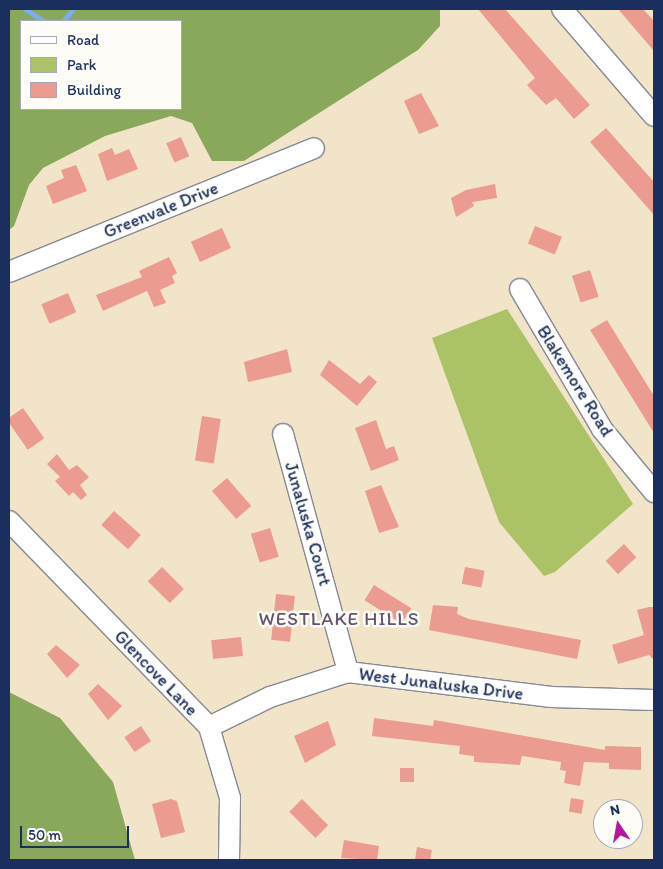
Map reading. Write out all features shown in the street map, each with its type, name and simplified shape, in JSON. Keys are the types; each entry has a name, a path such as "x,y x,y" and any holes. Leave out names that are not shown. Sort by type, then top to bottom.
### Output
{"street":[{"path":"562,9 654,116"},
{"name":"Greenvale Drive","path":"9,272 314,148"},
{"name":"Blakemore Road","path":"520,290 602,430 654,492"},
{"name":"Junaluska Court","path":"283,434 348,672"},
{"name":"Glencove Lane","path":"9,521 209,727 230,798 229,860"},
{"name":"West Junaluska Drive","path":"209,727 270,697 348,672 551,697 654,700"}],"green space":[{"path":"9,9 440,9 440,26 418,50 244,161 212,161 192,123 171,116 105,136 43,168 29,185 14,226 9,230"},
{"path":"507,309 633,504 555,572 544,576 499,522 432,338"},
{"path":"9,692 60,718 113,782 135,860 9,860"}],"building":[{"path":"478,9 505,9 590,105 574,119 556,98 546,105 527,85 535,78"},
{"path":"618,9 643,9 654,21 654,51"},
{"path":"421,93 439,126 419,134 404,101"},
{"path":"606,128 654,182 654,215 590,142"},
{"path":"181,137 189,156 174,163 166,143"},
{"path":"112,148 115,155 129,149 138,169 107,181 98,154"},
{"path":"76,165 87,191 53,204 46,186 64,178 61,170"},
{"path":"495,184 497,198 472,202 474,206 456,217 451,198 466,190"},
{"path":"535,226 562,237 555,254 528,244"},
{"path":"222,228 231,248 200,262 191,242"},
{"path":"169,257 177,273 172,276 175,283 160,290 166,303 154,307 147,291 103,311 96,295 142,277 139,271"},
{"path":"590,270 599,297 581,303 572,276"},
{"path":"68,293 76,312 50,324 41,304"},
{"path":"607,320 654,396 654,433 590,330"},
{"path":"287,349 292,372 248,382 244,362"},
{"path":"329,360 360,384 369,375 377,382 357,406 320,375"},
{"path":"23,408 44,438 28,450 9,423 9,418"},
{"path":"202,416 221,419 214,463 195,460"},
{"path":"376,420 386,449 394,446 399,460 371,471 355,428"},
{"path":"57,454 69,470 77,465 89,477 80,485 87,495 81,500 73,492 69,496 55,481 60,477 47,464"},
{"path":"227,478 251,506 236,519 212,491"},
{"path":"381,485 399,527 379,533 365,491"},
{"path":"114,511 141,535 128,549 101,525"},
{"path":"270,528 279,557 260,563 251,534"},
{"path":"624,544 636,557 618,574 606,561"},
{"path":"162,567 184,589 170,603 148,581"},
{"path":"465,567 485,571 481,588 462,584"},
{"path":"374,585 411,608 402,624 364,600"},
{"path":"276,594 295,596 290,642 271,640"},
{"path":"433,605 458,607 457,614 469,619 581,640 577,659 429,630"},
{"path":"654,607 654,660 649,655 618,664 612,645 644,635 637,610"},
{"path":"241,637 243,656 213,659 211,640"},
{"path":"56,645 80,665 67,678 47,654"},
{"path":"98,684 122,706 108,720 88,694"},
{"path":"374,718 433,726 434,720 605,750 605,746 641,747 641,770 609,769 609,763 584,762 580,786 564,783 566,771 560,770 561,762 522,756 520,765 474,762 474,756 459,754 460,746 372,736"},
{"path":"328,721 336,745 305,763 294,736"},
{"path":"141,726 151,741 134,752 124,737"},
{"path":"400,768 414,768 414,782 400,782"},
{"path":"571,798 584,800 582,814 569,812"},
{"path":"171,799 177,801 185,832 161,838 152,804"},
{"path":"302,799 328,825 315,838 289,812"},
{"path":"344,840 379,846 377,860 341,858"},
{"path":"417,847 432,850 430,860 415,860"}],"waterway":[{"path":"25,9 42,20"},
{"path":"64,20 73,9"}],"district":[{"name":"WESTLAKE HILLS","path":"339,619"}]}
